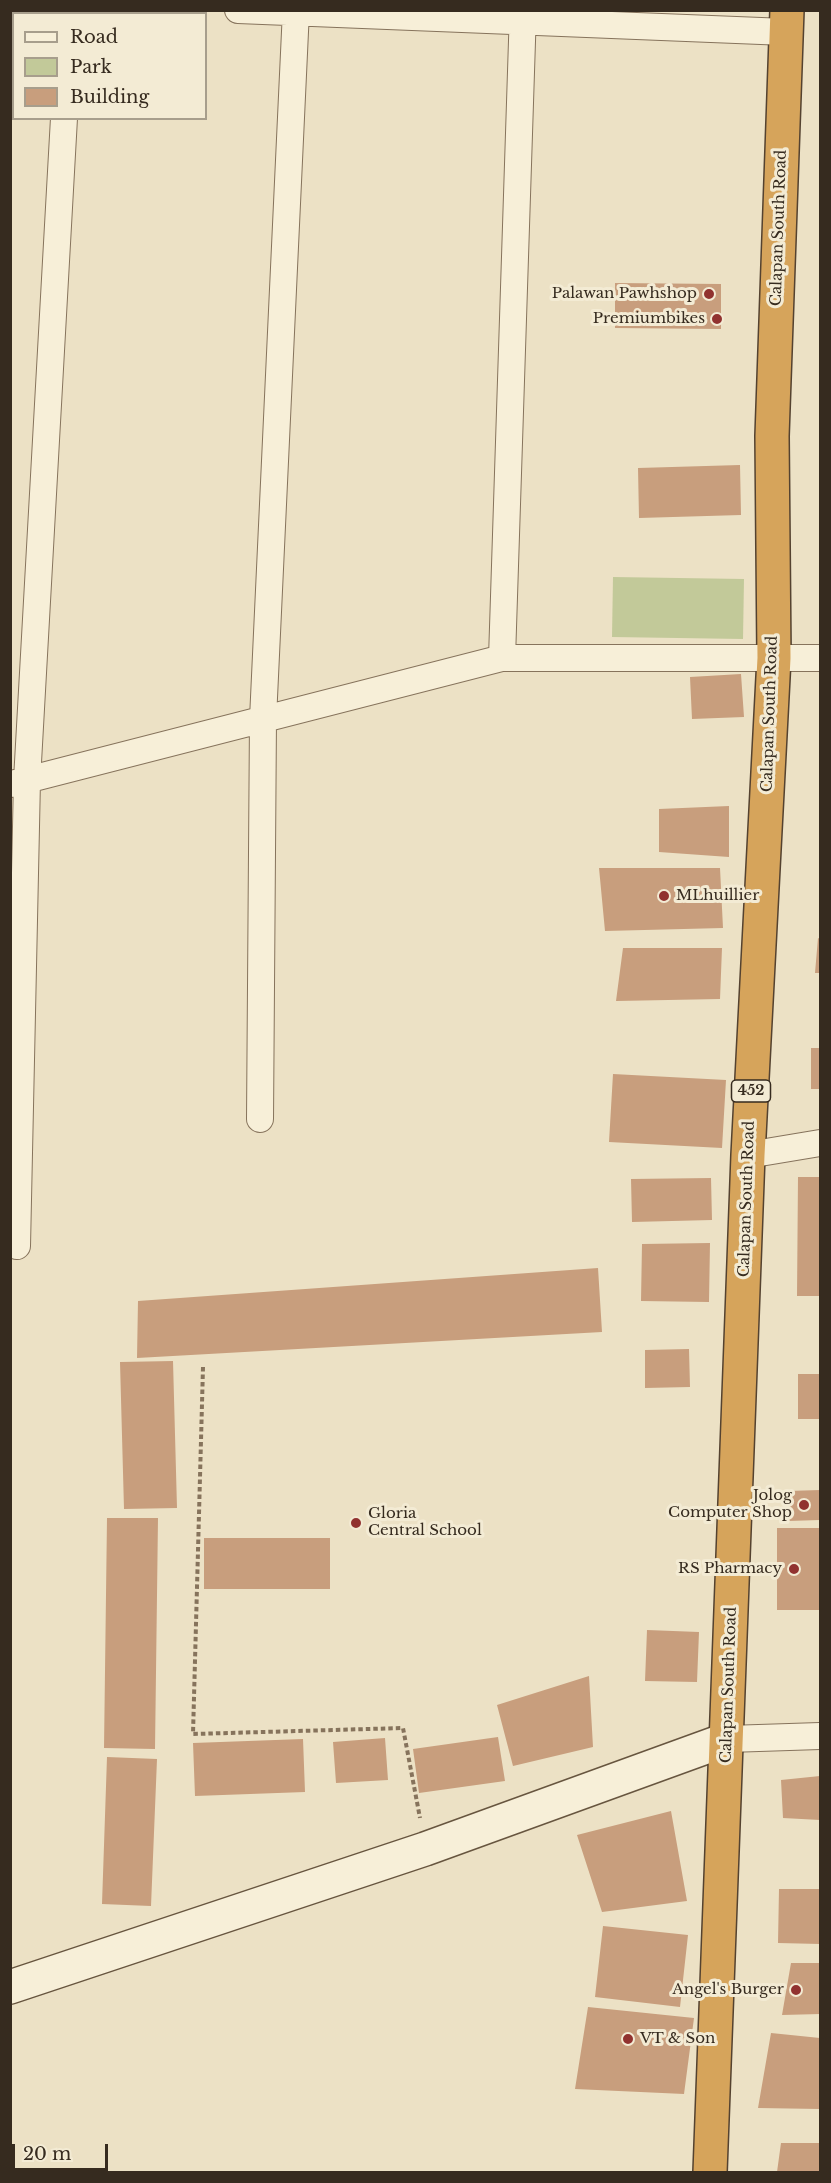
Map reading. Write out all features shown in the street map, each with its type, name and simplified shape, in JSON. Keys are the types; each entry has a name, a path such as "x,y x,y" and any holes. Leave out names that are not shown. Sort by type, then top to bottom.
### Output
{"highway":[{"name":"Calapan South Road","path":"710,2172 728,1739 748,1155 774,658 772,436 786,21"}],"main road":[{"path":"10,1987 426,1849 728,1739"}],"street":[{"path":"238,10 786,21"},
{"path":"261,1119 262,720 296,12"},
{"path":"501,658 522,16"},
{"path":"17,1246 19,782 64,120"},
{"path":"19,782 501,658 820,658"},
{"path":"748,1155 820,1143"},
{"path":"728,1739 820,1736"}],"path":[{"path":"202,1366 193,1734 403,1728 426,1849"}],"green space":[{"path":"613,577 744,579 743,639 612,637"}],"building":[{"path":"615,283 721,284 721,329 615,328"},
{"path":"740,465 741,515 639,518 638,468"},
{"path":"741,674 744,717 692,719 690,677"},
{"path":"729,806 729,857 659,852 659,809"},
{"path":"599,868 720,868 723,928 605,931"},
{"path":"818,938 820,939 820,973 815,973"},
{"path":"623,948 722,948 720,999 616,1001"},
{"path":"811,1048 820,1048 820,1089 811,1089"},
{"path":"613,1074 726,1080 722,1148 609,1142"},
{"path":"798,1177 820,1177 820,1296 797,1296"},
{"path":"711,1178 712,1220 632,1222 631,1179"},
{"path":"710,1243 709,1302 641,1301 642,1244"},
{"path":"598,1268 602,1332 137,1358 138,1301"},
{"path":"689,1349 690,1387 645,1388 645,1350"},
{"path":"173,1361 177,1508 124,1509 120,1362"},
{"path":"798,1374 820,1374 820,1419 798,1419"},
{"path":"820,1490 820,1520 788,1521 788,1491"},
{"path":"107,1518 158,1518 155,1749 104,1748"},
{"path":"777,1528 820,1528 820,1610 777,1610"},
{"path":"204,1538 330,1538 330,1589 204,1589"},
{"path":"647,1630 699,1632 697,1682 645,1681"},
{"path":"589,1676 593,1747 513,1766 497,1705"},
{"path":"498,1737 505,1781 419,1793 413,1749"},
{"path":"385,1738 388,1780 336,1783 333,1742"},
{"path":"303,1739 305,1792 195,1796 193,1743"},
{"path":"107,1757 157,1759 151,1906 102,1904"},
{"path":"820,1776 820,1820 783,1818 781,1780"},
{"path":"671,1811 687,1901 602,1912 577,1835"},
{"path":"779,1889 820,1889 820,1944 778,1943"},
{"path":"603,1926 688,1935 680,2007 595,1997"},
{"path":"791,1963 820,1963 820,2014 782,2015"},
{"path":"588,2007 694,2018 684,2094 575,2089"},
{"path":"771,2033 820,2038 820,2109 758,2108"},
{"path":"781,2143 820,2143 820,2172 777,2172"}],"place":[{"name":"Palawan Pawhshop","path":"709,294"},
{"name":"Premiumbikes","path":"717,319"},
{"name":"MLhuillier","path":"664,896"},
{"name":"Jolog Computer Shop","path":"804,1505"},
{"name":"Gloria Central School","path":"356,1523"},
{"name":"RS Pharmacy","path":"794,1569"},
{"name":"Angel's Burger","path":"796,1990"},
{"name":"VT & Son","path":"628,2039"}]}
